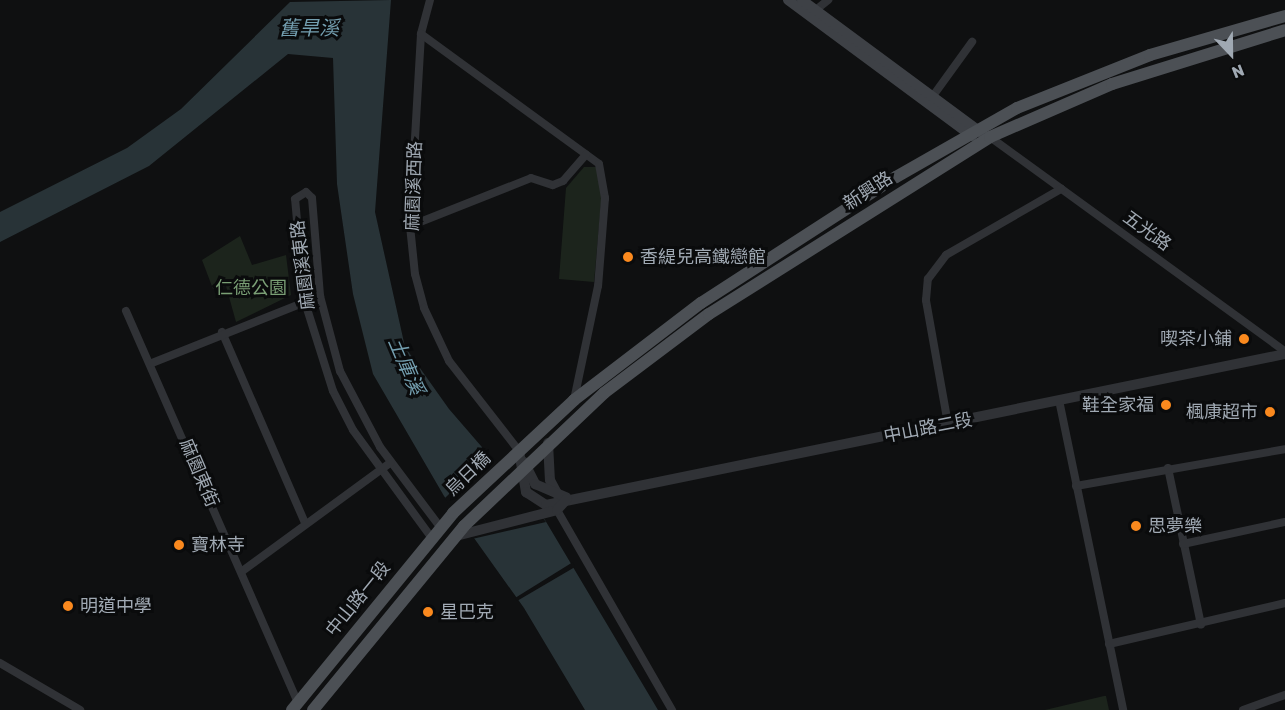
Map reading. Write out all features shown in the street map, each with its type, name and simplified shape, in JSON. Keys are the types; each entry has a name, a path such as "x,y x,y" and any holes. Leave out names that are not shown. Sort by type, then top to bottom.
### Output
{"main road":[{"path":"788,0 812,13 930,100 970,133"},
{"path":"802,0 812,13 970,133 990,137"},
{"name":"新興路","path":"519,451 574,400 701,303 970,133 1106,71 1285,16"},
{"name":"新興路","path":"521,471 548,443 709,314 990,137 1112,84 1285,30"},
{"name":"烏日橋","path":"453,513 519,451"},
{"name":"烏日橋","path":"463,532 521,471"},
{"name":"中山路一段","path":"295,706 431,537 453,513"},
{"name":"中山路一段","path":"313,710 463,532"}],"street":[{"name":"麻園溪西路","path":"430,0 421,34 410,226 424,308 449,361 519,451"},
{"path":"812,13 828,0"},
{"path":"421,34 599,164 605,198 598,286 574,400"},
{"path":"930,100 972,42"},
{"name":"五光路","path":"990,137 1285,352"},
{"path":"410,226 531,178 553,185 563,182 586,155"},
{"path":"948,424 926,300 928,279 946,255 1061,189"},
{"name":"麻園溪東路","path":"431,537 380,470 333,391 304,299 295,199 306,192 312,198 320,296 340,371 390,463 440,527"},
{"path":"152,363 304,299 320,296"},
{"name":"麻園東街","path":"126,311 152,363 242,572 295,706"},
{"path":"222,332 305,523"},
{"name":"中山路二段","path":"519,451 521,471 534,500 546,505 564,497 948,424 1285,352"},
{"path":"1059,400 1123,710"},
{"path":"463,532 557,510 564,497 550,480 548,443"},
{"path":"1076,486 1285,449"},
{"path":"242,572 305,523 390,463"},
{"path":"1168,468 1201,625"},
{"path":"557,510 672,710"},
{"path":"1183,544 1285,522"},
{"path":"1109,644 1201,625 1285,603"},
{"path":"0,663 80,710"},
{"path":"1243,710 1285,695"}],"green space":[{"path":"584,167 596,167 602,192 594,282 559,279 566,188"},
{"name":"仁德公園","path":"240,236 252,265 286,255 291,295 236,322 226,286 213,289 202,260"},
{"path":"1104,696 1106,696 1109,710 1045,710"}],"water":[{"path":"391,0 375,212 405,347 449,409 545,520 658,710 585,710 524,608 444,496 373,374 353,294 337,184 333,58 288,54 149,166 0,242 0,212 127,148 181,109 290,2"}],"pier":[{"path":"490,454 518,484 546,522 472,539 445,498"},
{"path":"573,562 575,567 517,601 515,598"}],"place":[{"name":"香緹兒高鐵戀館","path":"628,257"},
{"name":"喫茶小鋪","path":"1244,339"},
{"name":"鞋全家福","path":"1166,405"},
{"name":"楓康超市","path":"1270,412"},
{"name":"思夢樂","path":"1136,526"},
{"name":"寶林寺","path":"179,545"},
{"name":"明道中學","path":"68,606"},
{"name":"星巴克","path":"428,612"}],"water label":[{"name":"舊旱溪","path":"309,28"},
{"name":"土庫溪","path":"406,366"}]}
